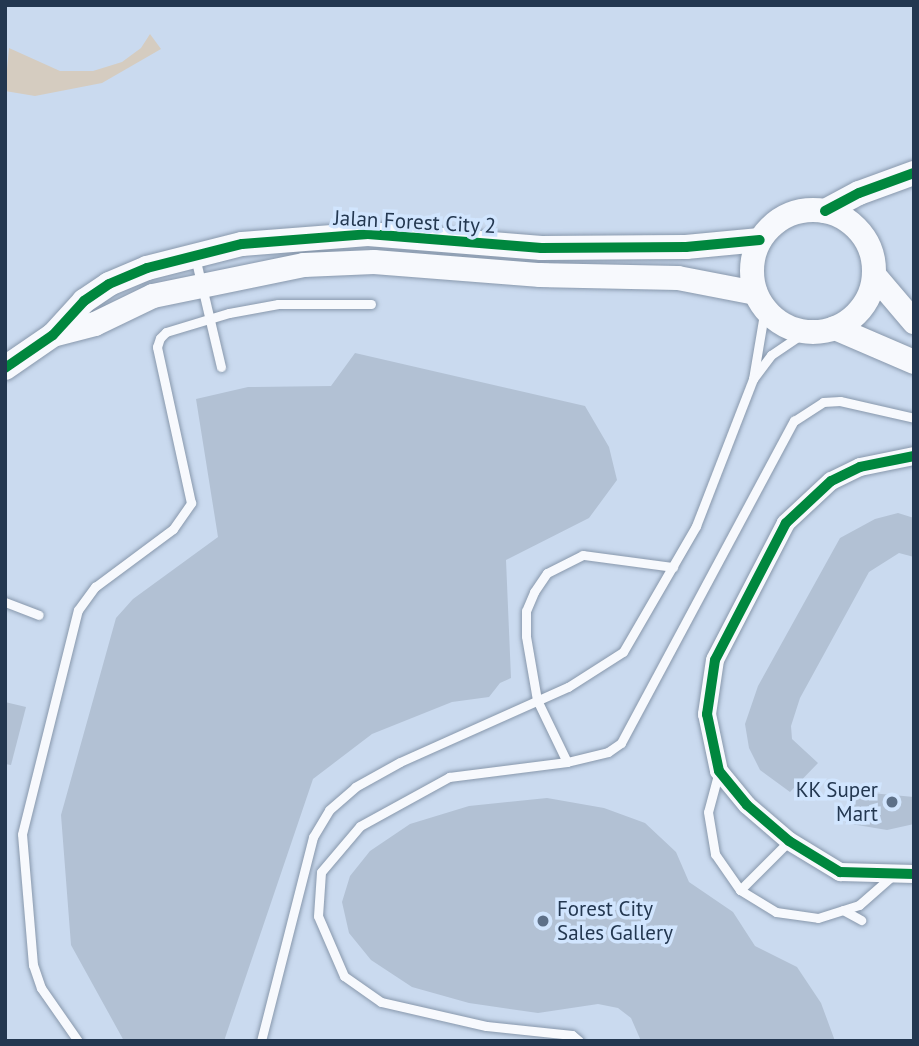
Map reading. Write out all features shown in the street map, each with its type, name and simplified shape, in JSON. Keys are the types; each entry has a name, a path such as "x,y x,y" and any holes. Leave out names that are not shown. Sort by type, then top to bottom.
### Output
{"street":[{"path":"760,300 752,266 760,240 769,228 795,212 825,211 859,192 914,173"},
{"path":"805,332 835,328 862,307 874,275 873,258 856,227 825,211"},
{"name":"Jalan Forest City 2","path":"53,335 84,301 109,284 147,268 298,236 368,234 541,248 686,247 760,240"},
{"name":"Jalan Forest City 2","path":"53,335 95,324 153,296 304,265 374,262 540,275 678,278 760,300 787,326 805,332"},
{"path":"874,275 914,322"},
{"path":"835,328 914,362"},
{"path":"5,368 53,335"},
{"path":"914,456 860,467 831,481 786,523 715,660 707,714 719,771 747,805 789,841 840,872 891,877 914,874"}],"lane":[{"path":"194,256 221,368"},
{"path":"261,1041 313,837 329,810 355,787 400,762 568,687 623,652 673,567 715,484 753,379 760,300"},
{"path":"78,1041 41,988 33,965 24,889 24,811 78,610 94,587 173,529 191,503 157,347 166,332 278,304 371,304"},
{"path":"753,379 771,355 805,332"},
{"path":"579,1041 572,1035 486,1026 381,1002 344,976 318,916 321,872 360,826 449,777 567,762 608,752 631,731 794,421 807,409 832,401 914,418"},
{"path":"567,762 537,700 526,611 547,573 583,555 673,567"},
{"path":"5,602 39,615"},
{"path":"719,771 708,812 715,854 740,890 776,912 818,918 859,905 891,877"},
{"path":"740,890 789,841"},
{"path":"843,910 861,920"}],"shaded area":[{"path":"150,34 161,49 102,83 35,96 5,91 9,48 60,71 93,71 122,62 141,48"}],"building":[{"path":"355,353 585,406 609,447 617,480 589,518 506,560 511,678 500,683 489,697 452,702 372,734 313,779 224,1041 124,1041 71,945 61,815 116,618 133,599 218,537 196,399 248,387 331,386"},
{"path":"898,513 914,518 914,557 899,553 869,572 800,698 791,726 792,739 818,763 790,792 760,770 749,748 745,724 758,686 840,538 875,519"},
{"path":"5,702 26,707 11,765 5,764"},
{"path":"860,792 914,797 914,824 887,830 845,823"},
{"name":"Forest City Sales Gallery","path":"547,798 604,808 645,823 676,852 689,882 733,912 755,946 797,967 821,1003 835,1041 641,1041 631,1018 618,1008 598,1004 538,1013 469,1003 412,987 371,960 349,933 342,902 350,876 370,851 410,824 469,806"}],"cycle path":[{"path":"825,211 859,193 914,173"},
{"path":"5,368 53,335 84,301 109,284 147,268 242,244 368,234 541,248 686,247 760,240"},
{"path":"914,456 860,467 831,481 786,523 715,660 707,714 719,771 747,805 789,841 840,872 914,874"}],"place":[{"name":"KK Super Mart","path":"892,802"},
{"name":"Forest City Sales Gallery","path":"543,921"}]}
